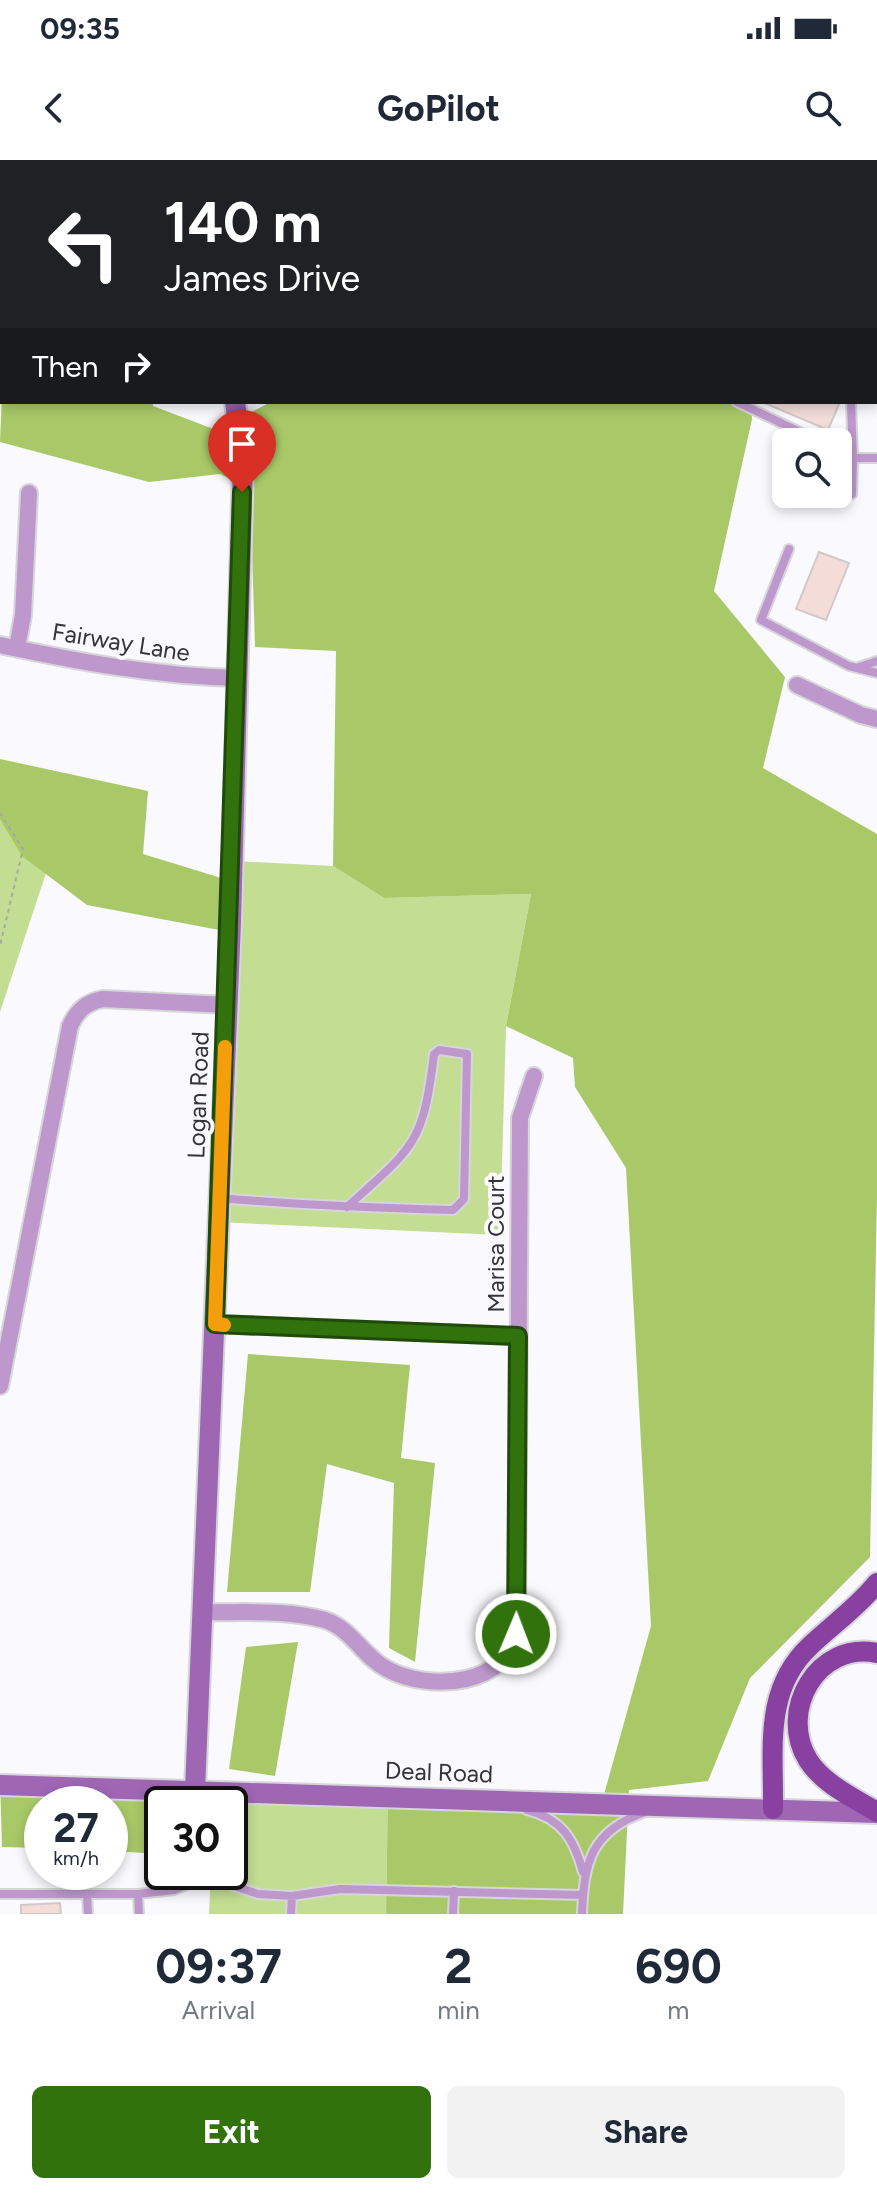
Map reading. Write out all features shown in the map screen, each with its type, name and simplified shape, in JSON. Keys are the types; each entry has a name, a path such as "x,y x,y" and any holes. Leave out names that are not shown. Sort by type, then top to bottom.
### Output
{"main road":[{"path":"773,1809 774,1715 784,1679 809,1647 877,1583"},
{"path":"877,1653 856,1651 824,1665 804,1689 797,1716 802,1746 813,1767 877,1813"}],"street":[{"name":"Logan Road","path":"196,1786 237,678 243,461 235,404"},
{"path":"8,646 23,615 29,493"},
{"name":"Fairway Lane","path":"8,646 119,670 172,677 237,678"},
{"path":"797,685 861,715 877,719"},
{"path":"0,1386 70,1026 75,1015 85,1005 103,999 227,1005"},
{"name":"Marisa Court","path":"202,1612 303,1616 330,1622 347,1632 379,1664 410,1678 465,1680 499,1665 512,1648 517,1627 520,1118 534,1076"},
{"path":"215,1324 518,1336"},
{"name":"Deal Road","path":"0,1785 144,1794"},
{"name":"Deal Road","path":"248,1798 492,1800 877,1813"}],"lane":[{"path":"741,404 792,428"},
{"path":"851,404 852,494"},
{"path":"853,458 877,458"},
{"path":"789,549 761,620 877,673"},
{"path":"859,667 877,661"},
{"path":"220,1198 347,1207 453,1210 464,1199 467,1054 439,1050 434,1054 420,1132 408,1151 347,1207"},
{"path":"492,1800 541,1813 563,1826 576,1845 584,1873 582,1914"},
{"path":"584,1873 599,1841 614,1827 665,1805"},
{"path":"246,1890 258,1894 292,1896 340,1889 583,1895"},
{"path":"0,1894 138,1894 174,1890"},
{"path":"453,1914 454,1891"},
{"path":"87,1894 88,1914"},
{"path":"138,1894 139,1914"},
{"path":"291,1914 292,1896"}],"path":[{"path":"0,813 12,827 23,849 0,946"}],"green space":[{"path":"2,404 153,404 216,430 267,404 751,404 752,419 714,591 785,677 763,768 877,834 877,1196 870,1557 750,1678 708,1781 629,1790 623,1914 386,1914 388,1787 603,1798 651,1626 626,1168 575,1087 573,1058 506,1026 531,894 384,898 333,866 336,651 255,647 250,487 220,474 149,482 0,442"},
{"path":"0,759 148,791 143,854 231,881 230,932 87,905 22,856 0,819"},
{"path":"0,767 56,843 0,1012"},
{"path":"233,861 333,866 384,898 531,894 506,1026 500,1235 217,1222"},
{"path":"248,1354 410,1365 401,1458 435,1463 415,1662 389,1648 394,1483 327,1464 310,1592 227,1592"},
{"path":"298,1642 275,1776 229,1769 246,1647"},
{"path":"0,1779 214,1785 144,1786 144,1853 128,1852 128,1786 24,1786 24,1848 2,1847"},
{"path":"214,1785 388,1787 386,1914 209,1914 210,1890 248,1890 248,1786"}],"building":[{"path":"767,404 839,404 829,428 823,428"},
{"path":"819,552 849,563 826,620 796,609"},
{"path":"60,1903 61,1914 21,1914 21,1905"}],"slow traffic":[{"path":"224,1325 215,1324 225,1047"}],"route":[{"path":"242,492 229,903 231,922 215,1324 518,1336 516,1634"}]}
